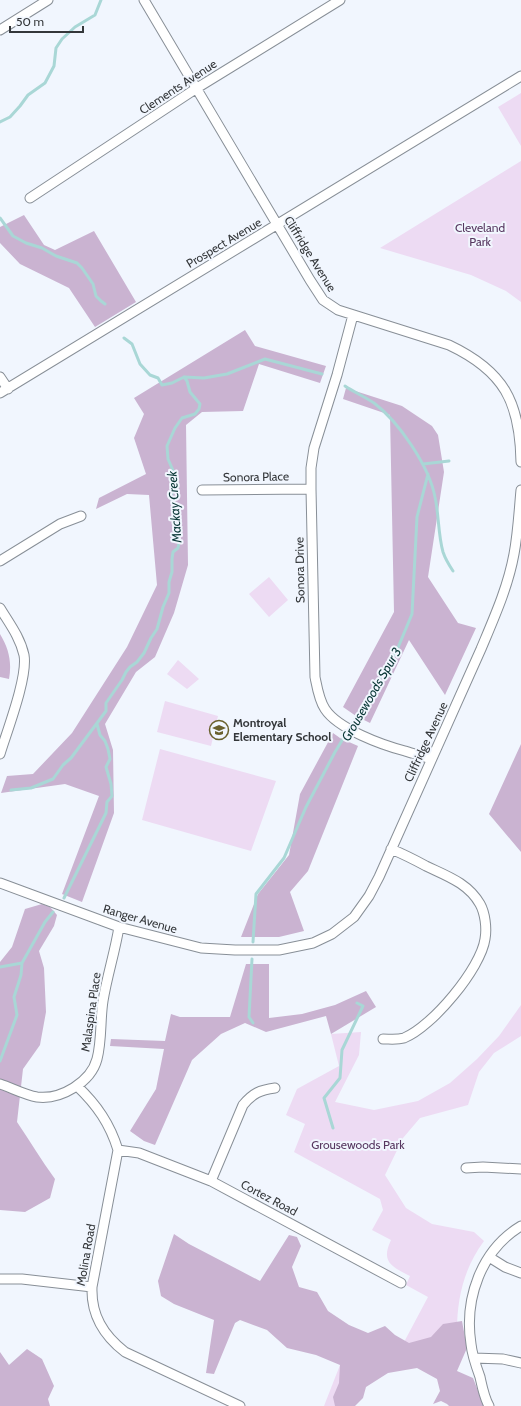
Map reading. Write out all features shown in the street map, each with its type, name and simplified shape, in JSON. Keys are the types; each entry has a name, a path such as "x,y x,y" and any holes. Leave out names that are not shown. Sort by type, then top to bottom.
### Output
{"street":[{"path":"0,30 48,0"},
{"name":"Cliffridge Avenue","path":"144,0 323,300 333,307 353,315 450,344 465,352 488,369 506,392 514,409 518,424 521,462"},
{"name":"Clements Avenue","path":"30,198 197,88 340,0"},
{"name":"Prospect Avenue","path":"4,391 521,76"},
{"name":"Sonora Drive","path":"353,315 337,374 314,448 312,468 311,489 314,658 317,688 322,705 330,716 352,730 405,752 431,759"},
{"path":"0,377 4,391"},
{"name":"Sonora Place","path":"202,490 311,489"},
{"name":"Cliffridge Avenue","path":"280,950 313,943 332,934 354,917 369,896 379,877 496,615 519,537 521,490"},
{"path":"0,561 60,524 81,516"},
{"path":"0,608 17,635 24,656 25,666 21,685 0,754"},
{"path":"383,1039 394,1040 413,1034 436,1014 472,969 485,940 486,926 483,911 470,890 455,879 391,849"},
{"name":"Ranger Avenue","path":"0,883 119,927 201,948 280,950"},
{"name":"Malaspina Place","path":"0,1084 38,1097 54,1096 78,1086 93,1070 97,1059 104,996 119,927"},
{"name":"Molina Road","path":"78,1086 106,1120 111,1129 118,1150 92,1287 92,1300 95,1312 106,1334 114,1344 133,1357 240,1406"},
{"path":"211,1181 243,1105 248,1099 261,1090 275,1088"},
{"name":"Cortez Road","path":"118,1150 139,1153 211,1181 401,1283"},
{"path":"466,1168 483,1167 521,1169"},
{"path":"489,1406 471,1345 469,1327 471,1301 478,1276 489,1256 498,1244 511,1232 521,1226"},
{"path":"489,1256 505,1267 521,1273"},
{"path":"0,1278 92,1287"},
{"path":"474,1358 503,1359 521,1363"}],"green space":[{"path":"521,93 521,146 498,107"},
{"name":"Cleveland Park","path":"521,161 521,302 506,291 471,275 380,248"},
{"path":"269,577 288,600 269,617 249,594"},
{"path":"178,660 199,679 187,689 167,674"},
{"path":"165,701 218,716 211,746 157,732"},
{"path":"160,749 276,781 251,851 142,820"},
{"name":"Grousewoods Park","path":"521,1005 521,1036 494,1053 479,1072 468,1105 420,1118 403,1138 385,1175 406,1208 432,1224 474,1232 484,1241 471,1262 463,1284 458,1307 457,1331 388,1359 350,1406 324,1406 340,1365 403,1344 428,1297 406,1285 410,1276 394,1267 388,1259 387,1254 391,1240 372,1230 383,1210 380,1199 294,1152 305,1124 286,1115 297,1089 339,1066 331,1034 361,1032 359,1055 335,1102 374,1110 418,1101 450,1083 477,1059 499,1036"}],"shaded area":[{"path":"24,215 44,245 55,250 94,231 136,302 95,327 69,288 20,264 0,243 0,227"},
{"path":"245,330 255,346 326,366 320,383 259,364 243,411 202,412 186,425 188,565 174,613 155,657 136,672 105,724 113,750 114,813 82,902 62,894 99,796 65,784 1,793 7,776 33,774 72,733 127,647 157,585 149,495 127,494 96,509 99,498 146,474 134,438 144,414 134,398"},
{"path":"346,388 402,406 432,426 438,435 444,472 428,577 458,623 476,628 445,695 409,640 370,723 343,707 394,612 390,415 343,399"},
{"path":"0,634 6,645 9,656 9,679 0,677"},
{"path":"333,733 340,738 358,746 308,871 290,892 304,931 279,937 241,937 258,894 289,855 300,794"},
{"path":"521,744 521,852 489,814"},
{"path":"42,904 50,907 57,915 54,926 39,951 44,968 46,1012 40,1045 23,1069 17,1122 55,1179 50,1198 25,1212 0,1210 0,962 12,947 25,909"},
{"path":"246,964 269,964 269,1018 302,1014 335,1005 366,991 376,1007 331,1034 326,1016 266,1032 245,1023 221,1034 192,1060 155,1145 144,1141 130,1131 156,1089 164,1049 110,1046 111,1039 165,1041 171,1014 180,1017 230,1017"},
{"path":"174,1234 189,1244 260,1281 289,1235 297,1237 301,1246 292,1267 299,1287 317,1292 328,1311 349,1325 368,1333 385,1326 395,1335 409,1343 431,1337 443,1324 462,1321 467,1348 457,1371 473,1378 484,1406 449,1406 441,1401 433,1404 440,1391 437,1379 417,1368 388,1373 366,1387 363,1398 355,1406 335,1406 333,1397 339,1383 340,1365 316,1355 287,1348 267,1330 240,1320 235,1323 214,1374 206,1373 214,1320 174,1304 161,1296 158,1281"},
{"path":"27,1349 42,1359 54,1386 48,1399 50,1406 0,1406 0,1352 9,1365"}],"waterway":[{"name":"Mackay Creek","path":"0,122 10,117 28,95 45,83 54,66 56,48 62,39 75,27 95,15 101,0"},
{"name":"Mackay Creek","path":"0,218 13,236 26,243 42,248 56,256 77,263 93,284 96,296 105,304"},
{"name":"Mackay Creek","path":"11,790 31,788 53,779 63,765 71,758 106,711 106,703 126,672 144,653 157,629 163,607 169,593 173,552 178,548 179,543 177,522 171,496 175,484 175,475 168,459 167,446 175,428 182,418 195,414 199,409 200,404 190,392 187,381 184,377 172,383 162,385 158,378 150,375 140,364 132,344 124,338"},
{"path":"184,377 204,378 227,374 265,359 322,374"},
{"path":"345,386 374,403 384,411 403,433 420,459 432,485 435,497 443,552 453,571"},
{"path":"423,464 449,461"},
{"name":"Grousewoods Spur 3","path":"253,942 256,894 284,858 306,807 335,752 397,650 412,614 417,517 428,474"},
{"path":"64,898 106,813 107,802 112,796 111,784 106,767 110,759 108,749 105,741 100,735 97,724"},
{"path":"0,1061 17,1015 14,997 21,975 22,963 45,922 53,912"},
{"path":"252,959 249,1017 253,1023"},
{"path":"0,967 22,963"},
{"path":"333,1128 324,1098 340,1078 342,1050 363,1006 357,1003"}],"place":[{"name":"Montroyal Elementary School","path":"219,730"}]}
